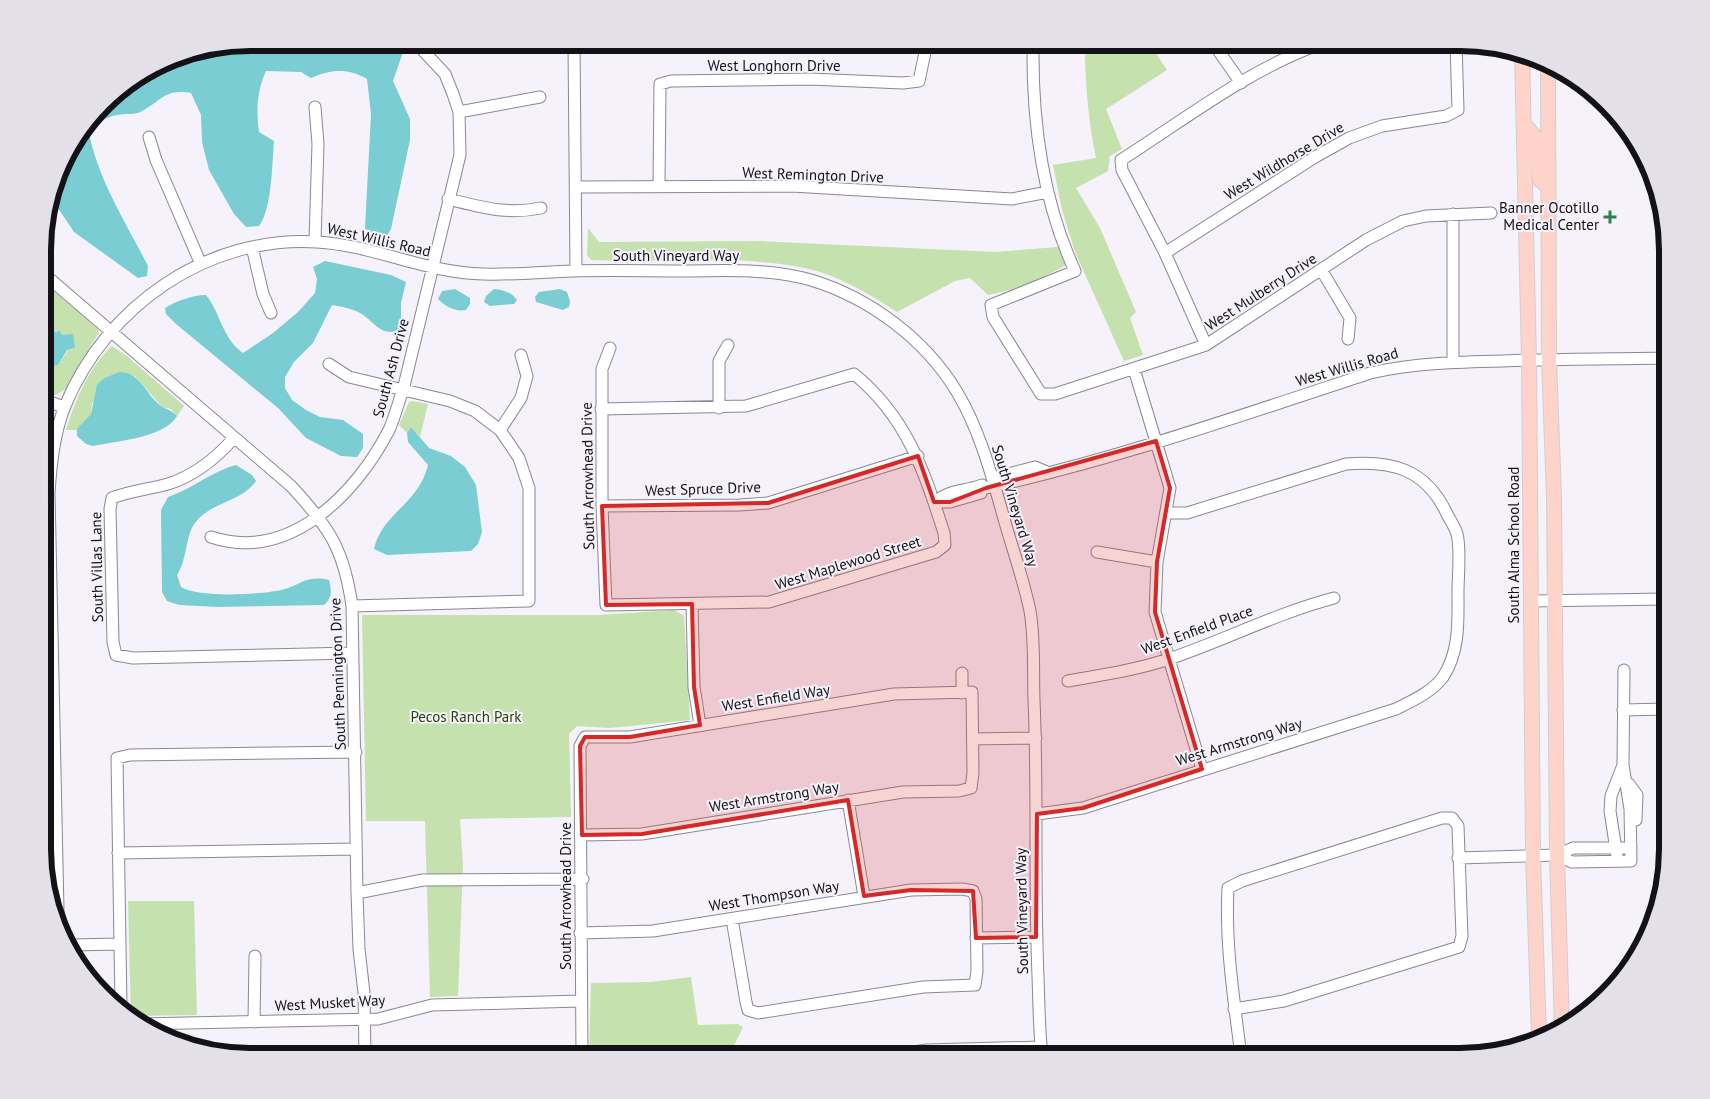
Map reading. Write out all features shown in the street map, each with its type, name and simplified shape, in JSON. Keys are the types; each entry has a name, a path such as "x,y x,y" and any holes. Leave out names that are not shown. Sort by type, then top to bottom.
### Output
{"main road":[{"name":"South Alma School Road","path":"1522,61 1529,360 1534,857 1539,1032"},
{"path":"1548,72 1557,855 1562,1019"},
{"path":"1524,124 1535,137 1540,180 1548,187"}],"street":[{"name":"South Ash Drive","path":"211,536 230,543 259,542 288,534 319,516 353,486 371,461 390,428 403,390 460,155 459,112 445,74 424,51"},
{"path":"574,51 576,271"},
{"name":"West Longhorn Drive","path":"659,186 660,84 670,81 810,79 904,83 919,81 925,51"},
{"path":"1033,51 1036,127 1048,192"},
{"path":"1219,51 1241,84"},
{"path":"1206,345 1164,253 1122,170 1121,160 1241,84 1300,51"},
{"name":"West Wildhorse Drive","path":"1164,253 1315,157 1349,138 1382,126 1446,116 1458,110 1456,51"},
{"path":"459,112 540,97"},
{"path":"315,108 318,144 315,241"},
{"path":"149,137 156,160 200,262"},
{"name":"West Remington Drive","path":"576,187 792,186 994,199 1012,199 1048,192"},
{"name":"West Mulberry Drive","path":"1048,192 1062,239 1075,271 991,305 993,317 1041,394 1055,394 1206,345 1322,271 1366,240 1403,220 1426,216 1491,213"},
{"path":"448,199 499,212 523,212 541,208"},
{"path":"1453,214 1453,362"},
{"name":"West Willis Road","path":"51,452 64,407 89,361 111,331 131,309 154,291 200,262 252,247 315,241 346,245 432,268 483,274 576,271"},
{"path":"252,247 262,294 271,313"},
{"name":"South Vineyard Way","path":"576,271 747,270 810,280 837,290 877,311 911,337 927,353 956,390 976,430 1031,613 1036,738 1036,937 1042,1048"},
{"path":"1322,271 1350,318 1348,339"},
{"name":"South Pennington Drive","path":"51,280 291,486 319,516 341,558 348,578 352,606 357,892 365,1048"},
{"path":"719,408 719,361 728,345"},
{"name":"South Arrowhead Drive","path":"606,605 601,409 602,369 610,348"},
{"path":"500,430 521,398 527,376 520,355"},
{"name":"West Willis Road","path":"934,502 950,502 983,492 991,484 1034,467 1047,472 1156,441 1370,373 1415,364 1659,358"},
{"path":"329,364 349,377 450,401 475,411 500,430 519,458 529,488 530,601 352,606"},
{"path":"1134,369 1170,488 1157,562 1155,612 1202,770"},
{"path":"601,409 746,406 854,374 894,416 918,456 934,502"},
{"path":"51,402 64,407"},
{"name":"South Villas Lane","path":"234,438 218,456 171,483 112,498 110,509 113,642 116,655 133,658 353,653"},
{"name":"West Spruce Drive","path":"602,506 768,503 918,456"},
{"path":"1166,514 1187,513 1346,464 1373,462 1400,468 1425,482 1433,472"},
{"name":"West Armstrong Way","path":"1037,814 1083,808 1396,710 1423,695 1442,678 1452,657 1458,634 1457,535 1440,498 1425,482"},
{"name":"West Maplewood Street","path":"606,605 769,602 790,598 936,552 945,545 944,533 934,502"},
{"path":"1097,552 1157,562"},
{"name":"West Enfield Place","path":"1068,681 1128,670 1168,660 1279,615 1334,598"},
{"path":"1531,601 1659,598"},
{"path":"692,604 694,687 700,725"},
{"path":"1557,855 1572,862 1631,861 1627,782 1623,765 1624,670"},
{"path":"962,673 967,693 972,739 1036,738"},
{"name":"West Enfield Way","path":"585,737 630,737 894,694 967,693"},
{"path":"1623,710 1659,709"},
{"name":"South Arrowhead Drive","path":"582,1048 580,933 583,879 580,746 585,737"},
{"name":"West Armstrong Way","path":"582,835 642,834 902,792 959,791 971,788 972,739"},
{"path":"120,999 117,758 130,755 356,752"},
{"path":"1618,861 1610,811 1611,796 1623,765"},
{"path":"848,800 864,896"},
{"path":"1234,1009 1284,1001 1459,947 1462,936 1458,826 1452,818 1442,818 1228,888 1230,964 1234,1009 1240,1048"},
{"name":"West Willis Road","path":"51,829 56,894"},
{"path":"1458,858 1534,857 1557,855 1573,848 1631,848"},
{"path":"118,852 356,849"},
{"path":"357,892 423,880 583,879"},
{"name":"West Thompson Way","path":"580,933 653,932 864,896 911,890 962,889 973,891 976,899 976,938"},
{"path":"732,919 748,1010 758,1013 923,987 974,985 977,971 976,938 1036,937"},
{"path":"76,945 119,944"},
{"path":"254,1022 255,956"},
{"name":"West Musket Way","path":"156,1024 378,1019 432,1005 581,1001"}],"highlighted area":[{"path":"1156,441 1170,488 1157,562 1155,612 1202,769 1083,808 1037,814 1036,937 976,938 973,891 911,890 864,896 848,800 642,834 582,835 580,746 585,737 630,737 700,725 694,687 692,604 606,605 602,506 768,503 918,456 934,502 950,502 986,488"}],"green space":[{"path":"1085,51 1153,51 1167,70 1106,109 1122,149 1110,156 1108,171 1076,188 1100,228 1136,312 1130,318 1143,355 1124,361 1075,252 1062,210 1053,165 1096,158 1091,129"},
{"path":"588,228 599,242 758,241 995,252 1058,247 1066,265 1028,283 988,295 970,278 955,281 897,312 841,280 805,268 752,261 591,260 587,255"},
{"path":"51,289 98,329 99,333 66,389 56,395 51,394 51,366 58,365 68,350 75,348 58,331 51,332"},
{"path":"112,346 127,356 184,406 177,416 171,409 162,407 135,376 92,403 91,414 77,430 66,430 90,374"},
{"path":"409,402 428,404 420,437 411,427 407,433 399,425"},
{"name":"Pecos Ranch Park","path":"674,610 684,616 690,720 610,728 577,726 569,734 571,817 460,819 463,865 458,996 430,997 425,821 366,821 362,615 599,615"},
{"path":"128,901 194,901 197,1015 143,1016 131,1008"},
{"path":"691,977 698,1025 738,1024 743,1027 733,1048 589,1048 591,983 651,982"}],"water":[{"path":"251,51 403,52 393,81 410,119 410,140 391,229 386,237 375,239 365,228 371,114 367,79 360,75 346,71 333,71 311,78 301,72 266,71 258,100 259,132 274,141 269,198 267,209 259,226 246,227 234,214 209,170 202,142 201,115 191,93 181,92 167,95 138,113 110,117 90,132 129,92 174,66 199,58"},
{"path":"89,134 106,185 148,266 147,276 138,278 74,232 58,208 58,199 66,174"},
{"path":"325,261 391,275 406,282 401,303 401,328 395,331 384,331 357,311 332,305 313,343 294,362 285,377 285,388 292,400 320,417 343,420 363,434 363,448 357,457 341,456 306,438 278,408 176,324 166,314 165,308 185,299 206,295 230,340 243,353 273,333 298,312 315,293 317,279 313,267"},
{"path":"455,289 470,298 470,304 466,310 451,308 438,299 442,291"},
{"path":"494,289 507,292 517,300 514,304 490,306 484,302 486,296"},
{"path":"560,289 567,292 570,301 569,307 563,310 536,302 535,297 539,292"},
{"path":"60,331 62,335 73,334 75,348 67,350 58,365 51,366 51,340 54,340 53,332"},
{"path":"119,372 133,376 161,406 177,416 171,423 151,434 93,446 86,444 77,436 77,429 91,414 97,385 103,379"},
{"path":"411,427 429,448 451,456 465,467 476,485 482,532 478,544 471,551 387,555 374,549 378,537 385,526 417,490 428,465 408,442 407,433"},
{"path":"236,465 252,475 256,481 243,493 201,516 195,523 177,575 181,587 202,593 248,594 285,589 316,578 329,580 331,594 324,605 218,607 179,605 167,601 162,592 161,510 168,497 219,471"}],"place":[{"name":"Banner Ocotillo Medical Center","path":"1610,217"}]}
